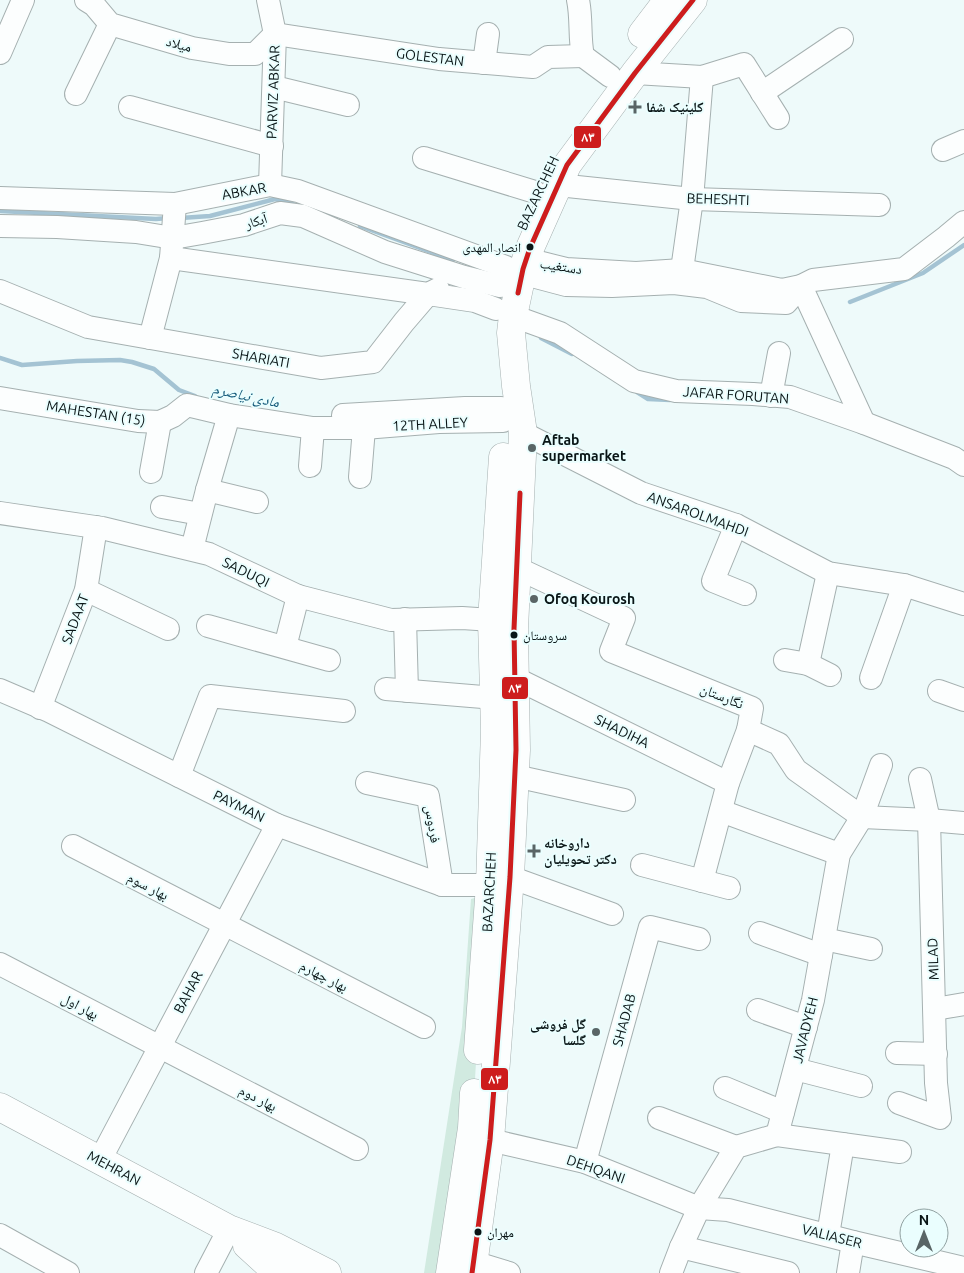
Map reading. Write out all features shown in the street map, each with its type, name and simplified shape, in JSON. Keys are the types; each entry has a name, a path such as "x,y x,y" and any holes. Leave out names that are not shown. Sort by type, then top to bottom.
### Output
{"main road":[{"name":"BAZARCHEH","path":"465,1269 490,1140 500,881 515,678 514,629 517,568 513,424 495,335 508,289 547,189 554,156 623,75 668,0"},
{"path":"623,75 693,0"},
{"name":"BAZARCHEH","path":"507,769 494,698 492,620 505,426 513,424"},
{"name":"BAZARCHEH","path":"465,1269 472,1128 500,881"},
{"name":"MEHRAN","path":"0,1108 229,1229"},
{"path":"229,1229 269,1265 284,1273"},
{"path":"229,1229 274,1246 327,1273"}],"street":[{"path":"0,53 23,0"},
{"path":"76,94 110,24 94,5 86,0"},
{"name":"PARVIZ ABKAR","path":"268,0 275,34 270,185"},
{"path":"578,0 582,56 623,75 702,77 744,64 778,118"},
{"name":"میلاد","path":"110,24 192,48 229,54 256,54 275,34"},
{"name":"GOLESTAN","path":"275,34 439,59 533,67 548,57 582,56"},
{"path":"484,63 488,34"},
{"path":"762,92 842,39"},
{"path":"682,270 692,199 702,77"},
{"path":"274,87 348,105"},
{"path":"130,107 272,146"},
{"name":"BEHESHTI","path":"424,158 547,189 692,199 879,205"},
{"name":"ABKAR","path":"0,198 175,204 270,185 298,191 508,289"},
{"path":"150,338 172,248 175,204"},
{"name":"آبکار","path":"0,226 57,227 136,232 172,248 202,233 244,225 280,213 303,216 385,252 508,289"},
{"name":"دستغیب","path":"508,289 534,261 566,269 636,273 682,270 782,290 801,286 813,280 904,269 964,222"},
{"path":"172,248 380,288 475,301 508,289"},
{"path":"380,288 385,252"},
{"name":"دستغیب","path":"508,289 532,276 566,285 612,286 674,283 707,287 741,301 786,303 801,286"},
{"path":"428,294 464,277"},
{"path":"801,286 864,424"},
{"name":"JAFAR FORUTAN","path":"508,289 560,332 634,381 676,391 790,397 954,458 964,465"},
{"name":"SHARIATI","path":"0,291 88,327 320,368 373,362 428,294"},
{"path":"771,396 779,353"},
{"name":"MAHESTAN (15)","path":"0,398 138,421 160,422 173,416 187,405"},
{"name":"12TH ALLEY","path":"187,405 229,415 313,428 364,428 439,422 503,421 513,424"},
{"name":"12TH ALLEY","path":"344,415 465,408 502,408 513,424"},
{"path":"192,549 200,514 229,415"},
{"path":"151,472 160,422"},
{"name":"ANSAROLMAHDI","path":"513,424 641,493 736,525 828,573 904,585 964,604"},
{"path":"310,466 313,428"},
{"path":"360,477 364,428"},
{"path":"207,490 258,502"},
{"path":"162,508 200,514"},
{"name":"SADUQI","path":"0,513 96,527 192,549 209,554 298,596 390,620 462,618 492,620"},
{"path":"736,525 714,581 745,594"},
{"name":"SADAAT","path":"40,708 86,590 96,527"},
{"name":"نگارستان","path":"517,568 624,618 611,651 752,708 748,730 779,744 796,770 862,817"},
{"path":"808,664 828,573"},
{"path":"871,678 904,585"},
{"path":"86,590 168,629"},
{"path":"285,647 298,596"},
{"path":"405,619 396,690 494,698"},
{"path":"208,626 329,660"},
{"path":"785,660 808,664 830,675"},
{"name":"SHADIHA","path":"515,678 728,783"},
{"name":"PAYMAN","path":"0,690 277,825 442,885 500,881 612,914"},
{"path":"939,691 964,700"},
{"path":"178,776 210,696 344,711"},
{"path":"702,881 728,783 748,730"},
{"name":"JAVADYEH","path":"777,1134 813,1000 839,854 862,817 881,765"},
{"path":"507,769 624,800"},
{"name":"MILAD","path":"899,1103 940,1118 936,1054 929,820 920,780"},
{"name":"فردوس","path":"367,783 428,796 442,885"},
{"path":"721,811 839,854"},
{"path":"862,817 964,823"},
{"name":"BAHAR","path":"100,1160 277,825"},
{"name":"بهار سوم","path":"73,846 224,925"},
{"path":"642,865 729,888"},
{"name":"بهار چهارم","path":"224,925 424,1027"},
{"name":"SHADAB","path":"585,1162 650,927 699,939"},
{"path":"760,933 822,947 871,949"},
{"name":"بهار اول","path":"0,964 159,1047"},
{"path":"935,1009 964,1004"},
{"path":"758,1010 806,1027"},
{"name":"بهار دوم","path":"159,1047 357,1149"},
{"path":"897,1053 936,1054"},
{"path":"794,1070 861,1086"},
{"path":"725,1088 783,1112"},
{"path":"659,1118 736,1147 777,1134 900,1152"},
{"name":"DEHQANI","path":"490,1140 585,1162 699,1208"},
{"path":"828,1235 843,1144"},
{"path":"670,1273 699,1208 736,1147"},
{"name":"VALIASER","path":"699,1208 728,1210 964,1268"},
{"path":"206,1273 229,1229"},
{"path":"0,1235 68,1273"},
{"path":"848,1273 853,1242"},
{"path":"680,1247 788,1273"},
{"path":"465,1269 509,1273"}],"green space":[{"path":"486,895 475,1079 443,1273 424,1273 462,1027 471,899"}],"waterway":[{"path":"181,218 210,216 275,199 293,204"},
{"path":"0,211 168,218"},
{"path":"320,212 336,217"},
{"path":"360,226 453,260"},
{"path":"850,302 923,273 964,245"},
{"path":"541,338 572,354"},
{"name":"مادی نیاصرم","path":"0,358 22,365 77,361 120,360 132,362 154,369 179,390 195,396"},
{"path":"637,392 648,399 670,400"}],"transit line":[{"name":"۸۳","path":"518,293 530,248 567,165 635,73 693,0"},
{"name":"۸۳","path":"472,1273 490,1140 510,877 516,750 514,629 520,493"}],"place":[{"name":"کلینیک شفا","path":"635,107"},
{"name":"انصار المهدی","path":"530,247"},
{"name":"Aftab supermarket","path":"532,448"},
{"name":"Ofoq Kourosh","path":"534,599"},
{"name":"سروستان","path":"514,635"},
{"name":"داروخانه دکتر تحویلیان","path":"534,851"},
{"name":"گل فروشی گلسا","path":"596,1032"},
{"name":"مهران","path":"478,1232"}]}
